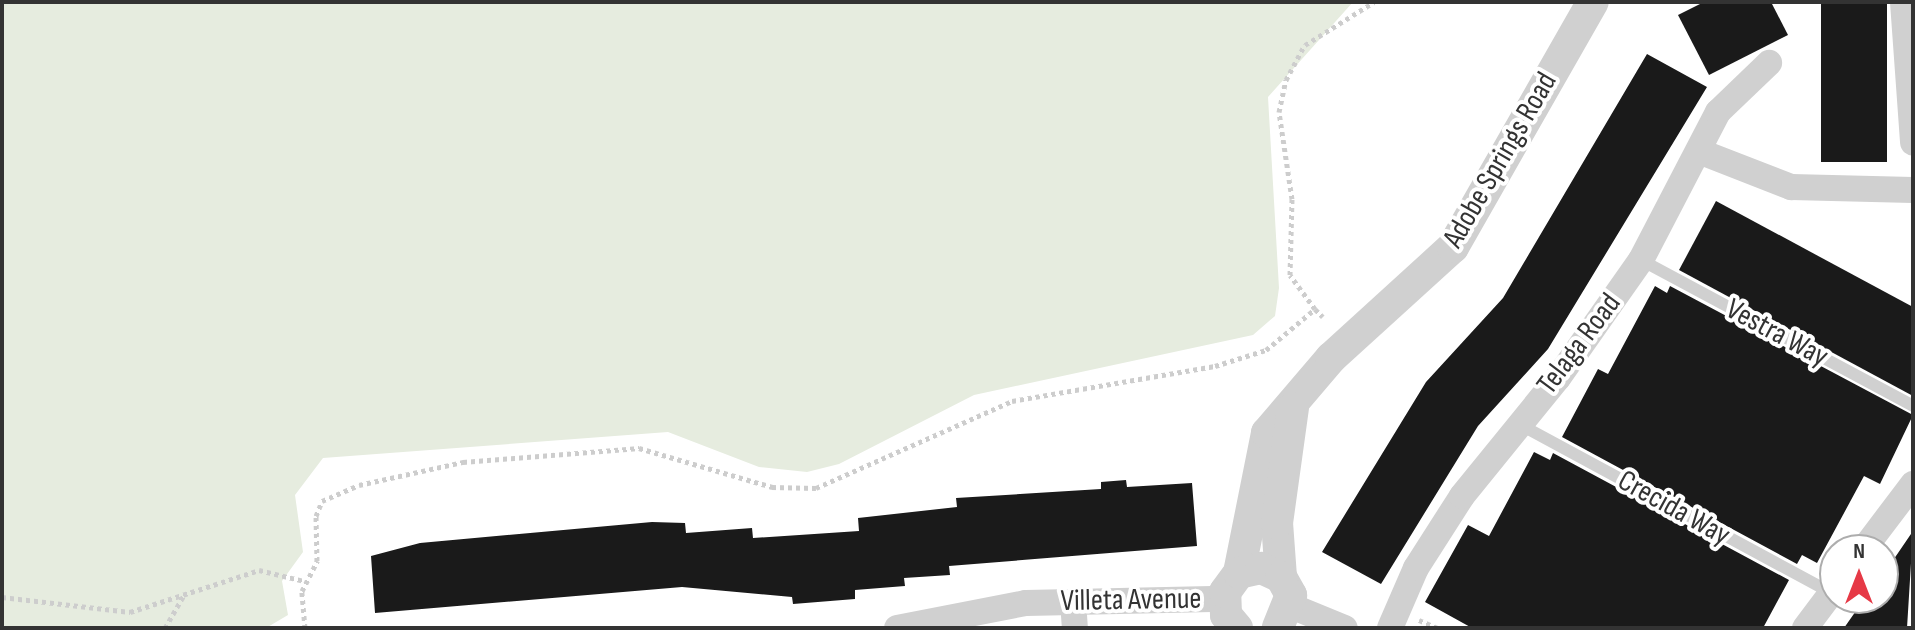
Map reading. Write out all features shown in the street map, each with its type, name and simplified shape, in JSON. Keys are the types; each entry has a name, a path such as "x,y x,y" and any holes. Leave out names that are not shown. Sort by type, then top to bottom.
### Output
{"street":[{"name":"Adobe Springs Road","path":"1232,586 1253,478 1267,433 1293,408 1331,358 1453,247 1593,2"},
{"path":"1903,2 1913,143"},
{"name":"Telaga Road","path":"1390,628 1416,568 1517,422 1558,378 1641,260 1701,152 1718,112 1769,63"},
{"path":"1701,152 1791,187 1913,190"},
{"name":"Adobe Springs Road","path":"1283,603 1277,523 1293,408"},
{"path":"1875,534 1913,484"},
{"path":"1237,628 1232,586 1261,568 1283,603 1345,628"},
{"name":"Villeta Avenue","path":"897,628 974,610 1232,586"},
{"path":"1073,601 1075,628"},
{"path":"1805,628 1819,609"}],"lane":[{"name":"Vestra Way","path":"1641,260 1913,406"},
{"name":"Crecida Way","path":"1517,422 1819,583"}],"path":[{"path":"1323,317 1290,275 1281,101 1305,45 1374,2"},
{"path":"305,628 304,581 317,561 322,501 386,478 463,462 639,448 772,487 816,488 1012,401 1244,358 1266,350 1315,309"},
{"path":"2,597 130,612 259,570 304,581"},
{"path":"165,628 184,595"},
{"path":"1415,617 1438,628"}],"shaded area":[{"path":"2,2 1353,2 1268,97 1279,288 1275,316 1253,335 974,395 839,464 807,472 759,467 668,432 323,458 295,495 303,552 282,581 288,615 266,628 2,628"}],"building":[{"path":"1704,2 1771,2 1788,35 1709,75 1678,15"},
{"path":"1821,2 1887,2 1887,162 1821,162"},
{"path":"1647,54 1707,87 1548,349 1478,426 1381,584 1322,552 1426,382 1503,298"},
{"path":"1716,201 1913,307 1913,396 1679,270"},
{"path":"1655,286 1667,293 1670,286 1913,415 1880,484 1864,476 1833,534 1819,534 1817,563 1802,555 1797,564 1562,437 1598,369 1608,374"},
{"path":"1534,452 1550,460 1553,453 1789,580 1763,628 1472,628 1425,602 1468,525 1489,536"},
{"path":"1126,480 1127,487 1192,483 1197,546 949,566 950,575 904,578 905,586 855,590 855,599 793,604 792,597 682,587 375,613 371,556 420,543 652,522 685,523 686,533 752,528 753,538 859,531 858,518 957,507 956,498 1101,489 1101,482"},
{"path":"1913,531 1907,628 1844,628 1854,614 1899,614 1899,552"}]}
